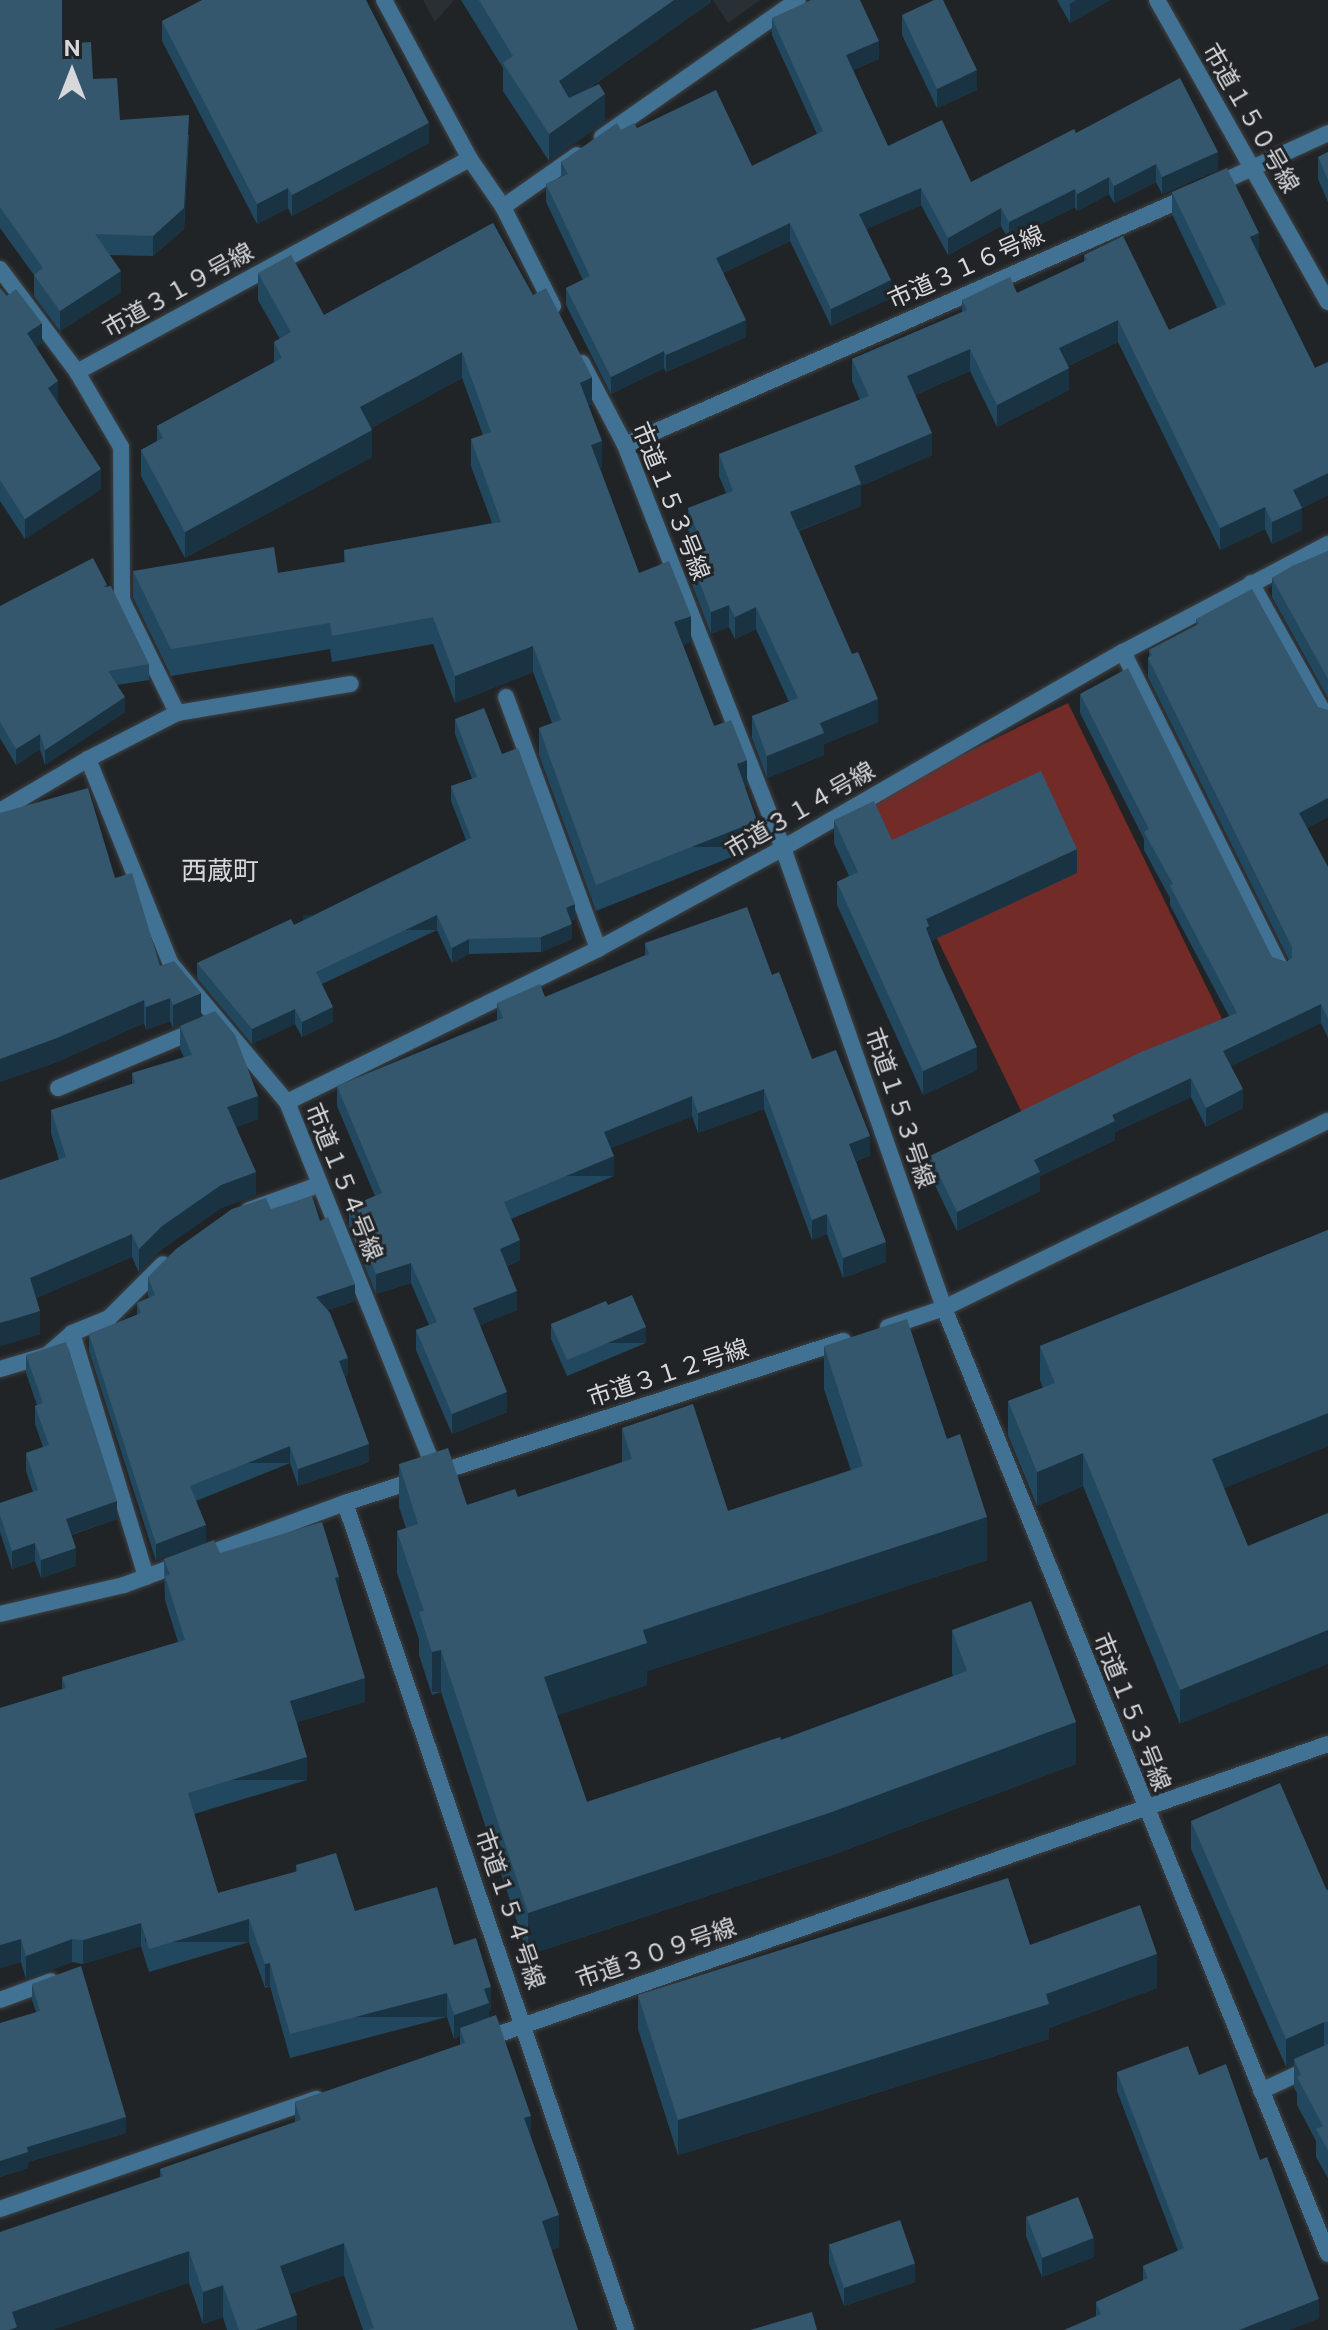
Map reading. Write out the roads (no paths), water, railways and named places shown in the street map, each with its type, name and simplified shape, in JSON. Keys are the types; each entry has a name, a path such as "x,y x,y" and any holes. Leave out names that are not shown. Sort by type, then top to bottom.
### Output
{"street":[{"path":"384,0 470,159 503,207 560,319"},
{"path":"503,207 798,0"},
{"name":"市道１５０号線","path":"1157,0 1328,302"},
{"name":"市道３１６号線","path":"625,445 1253,169 1328,133"},
{"name":"市道３１９号線","path":"77,372 470,159"},
{"path":"0,269 77,372 121,447 122,600 177,713"},
{"name":"市道１５３号線","path":"574,347 625,445 783,848 944,1308 1145,1810 1328,2254"},
{"name":"市道３１４号線","path":"287,1102 598,949 783,848 1123,652 1328,544"},
{"path":"1251,583 1328,720"},
{"path":"1123,652 1282,971"},
{"path":"0,811 88,759 177,713 351,684"},
{"path":"506,697 598,949"},
{"name":"市道１５４号線","path":"88,759 171,964 287,1102 436,1474"},
{"path":"58,1088 218,1021"},
{"name":"市道３１２号線","path":"0,1614 146,1577 345,1503 944,1308 1328,1121"},
{"path":"227,1217 318,1185"},
{"path":"0,1369 47,1355 72,1333 109,1318 180,1250"},
{"path":"72,1333 146,1577"},
{"name":"市道１５４号線","path":"345,1503 626,2330"},
{"name":"市道３０９号線","path":"464,2047 1328,1744"},
{"path":"0,2000 63,1977"},
{"path":"1261,2091 1328,2060"},
{"path":"0,2209 330,2094"}],"district":[{"name":"西蔵町","path":"220,871"}]}
